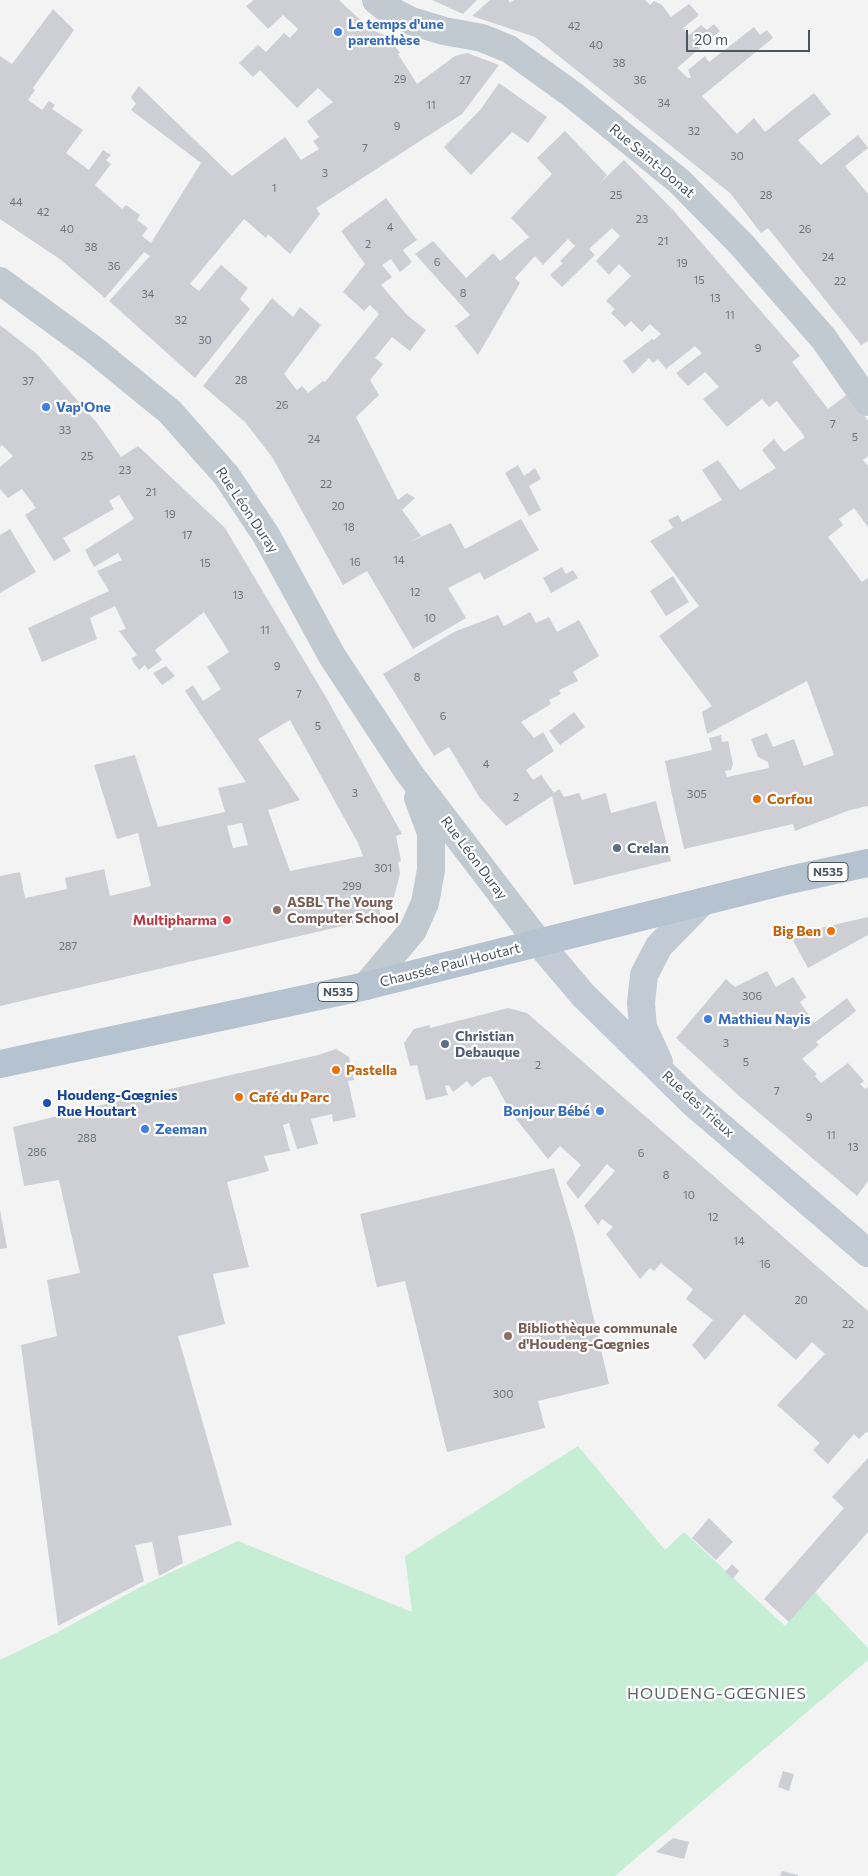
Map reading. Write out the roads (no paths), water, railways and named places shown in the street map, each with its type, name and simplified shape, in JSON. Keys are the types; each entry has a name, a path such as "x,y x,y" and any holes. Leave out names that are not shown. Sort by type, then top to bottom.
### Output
{"main road":[{"name":"Chaussée Paul Houtart","path":"0,1064 366,986 702,902 868,863"}],"street":[{"name":"Rue Saint-Donat","path":"376,0 386,8 411,21 444,31 482,38 509,49 573,95 672,175 742,245 824,339 868,402"},
{"name":"Rue Léon Duray","path":"0,280 93,348 170,412 226,475 266,535 332,656 409,773 539,943"},
{"name":"Rue Léon Duray","path":"366,986 413,930 425,903 431,870 431,832 409,773"},
{"path":"666,1076 643,1027 641,1003 644,976 659,946 702,902"},
{"name":"Rue des Trieux","path":"539,943 583,995 699,1108 868,1253"}],"place":[{"name":"Le temps d'une parenthèse","path":"338,32"},
{"name":"Vap'One","path":"46,407"},
{"name":"Corfou","path":"757,799"},
{"name":"Crelan","path":"617,848"},
{"name":"ASBL The Young Computer School","path":"277,910"},
{"name":"Multipharma","path":"227,920"},
{"name":"Big Ben","path":"831,931"},
{"name":"Mathieu Nayis","path":"708,1019"},
{"name":"Christian Debauque","path":"445,1044"},
{"name":"Pastella","path":"336,1070"},
{"name":"Café du Parc","path":"239,1097"},
{"name":"Houdeng-Gœgnies Rue Houtart","path":"47,1103"},
{"name":"Bonjour Bébé","path":"600,1111"},
{"name":"Zeeman","path":"145,1129"},
{"name":"Bibliothèque communale d'Houdeng-Gœgnies","path":"508,1336"}],"district":[{"name":"HOUDENG-GŒGNIES","path":"717,1694"}]}
